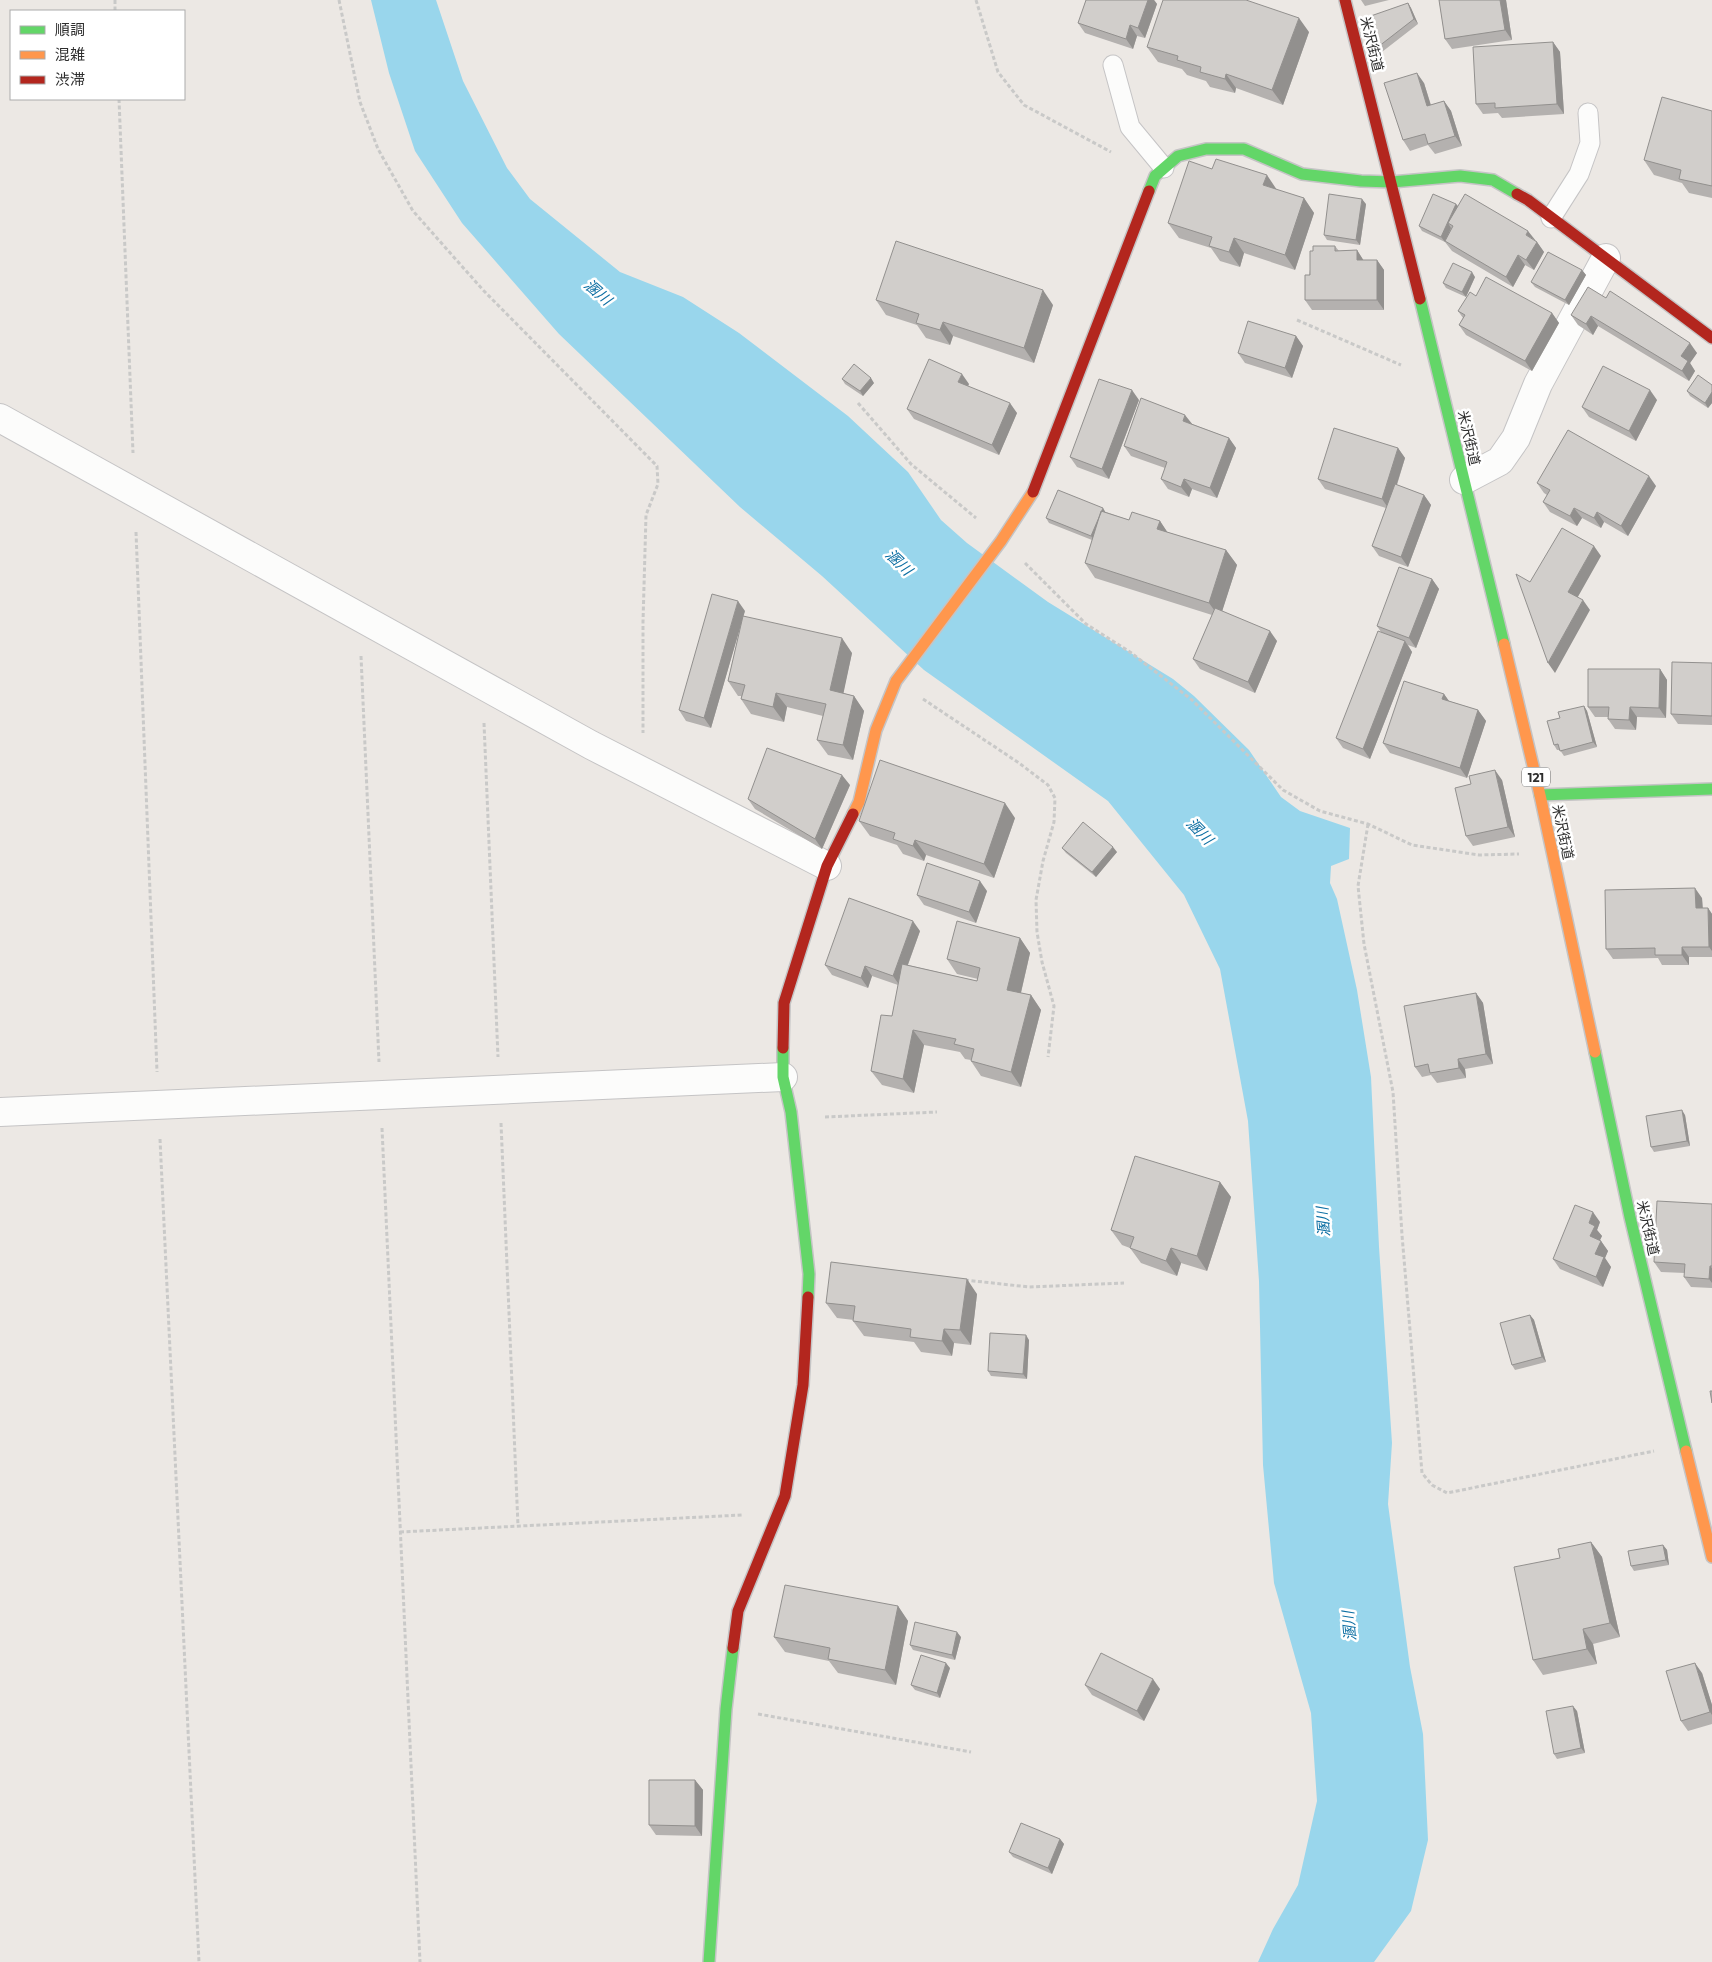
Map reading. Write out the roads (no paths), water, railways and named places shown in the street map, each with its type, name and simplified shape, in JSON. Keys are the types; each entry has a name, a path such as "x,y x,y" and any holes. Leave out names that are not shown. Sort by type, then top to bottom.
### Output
{"main road":[{"name":"米沢街道","path":"1345,0 1392,182 1540,794 1630,1217 1712,1557"},
{"path":"709,1962 726,1709 738,1611 785,1496 804,1385 809,1274 792,1119 783,1077 784,1003 827,866 859,802 876,730 896,681 1002,541 1032,495 1160,172 1178,156 1206,149 1244,149 1302,174 1361,181 1392,182 1460,176 1493,180 1528,200 1712,338"},
{"path":"1540,794 1712,789"}],"street":[{"path":"1464,480 1500,461 1516,438 1538,384 1606,258"},
{"path":"0,418 591,745 827,866"},
{"path":"0,1112 783,1077"}],"lane":[{"path":"1113,65 1130,127 1160,172"},
{"path":"1551,218 1579,174 1590,143 1588,113"}],"water":[{"name":"溷川","path":"371,0 436,0 463,81 507,168 530,199 620,272 683,297 739,333 848,416 908,472 941,520 967,543 1048,602 1173,679 1194,696 1249,750 1281,797 1300,811 1350,828 1349,859 1331,866 1330,883 1337,899 1357,990 1371,1077 1379,1247 1392,1443 1388,1504 1410,1667 1423,1734 1428,1840 1411,1911 1374,1962 1258,1962 1273,1929 1298,1885 1317,1801 1311,1713 1274,1583 1263,1465 1259,1281 1248,1121 1220,969 1184,895 1108,801 924,670 822,576 740,507 559,334 462,223 415,151 389,73"}]}
